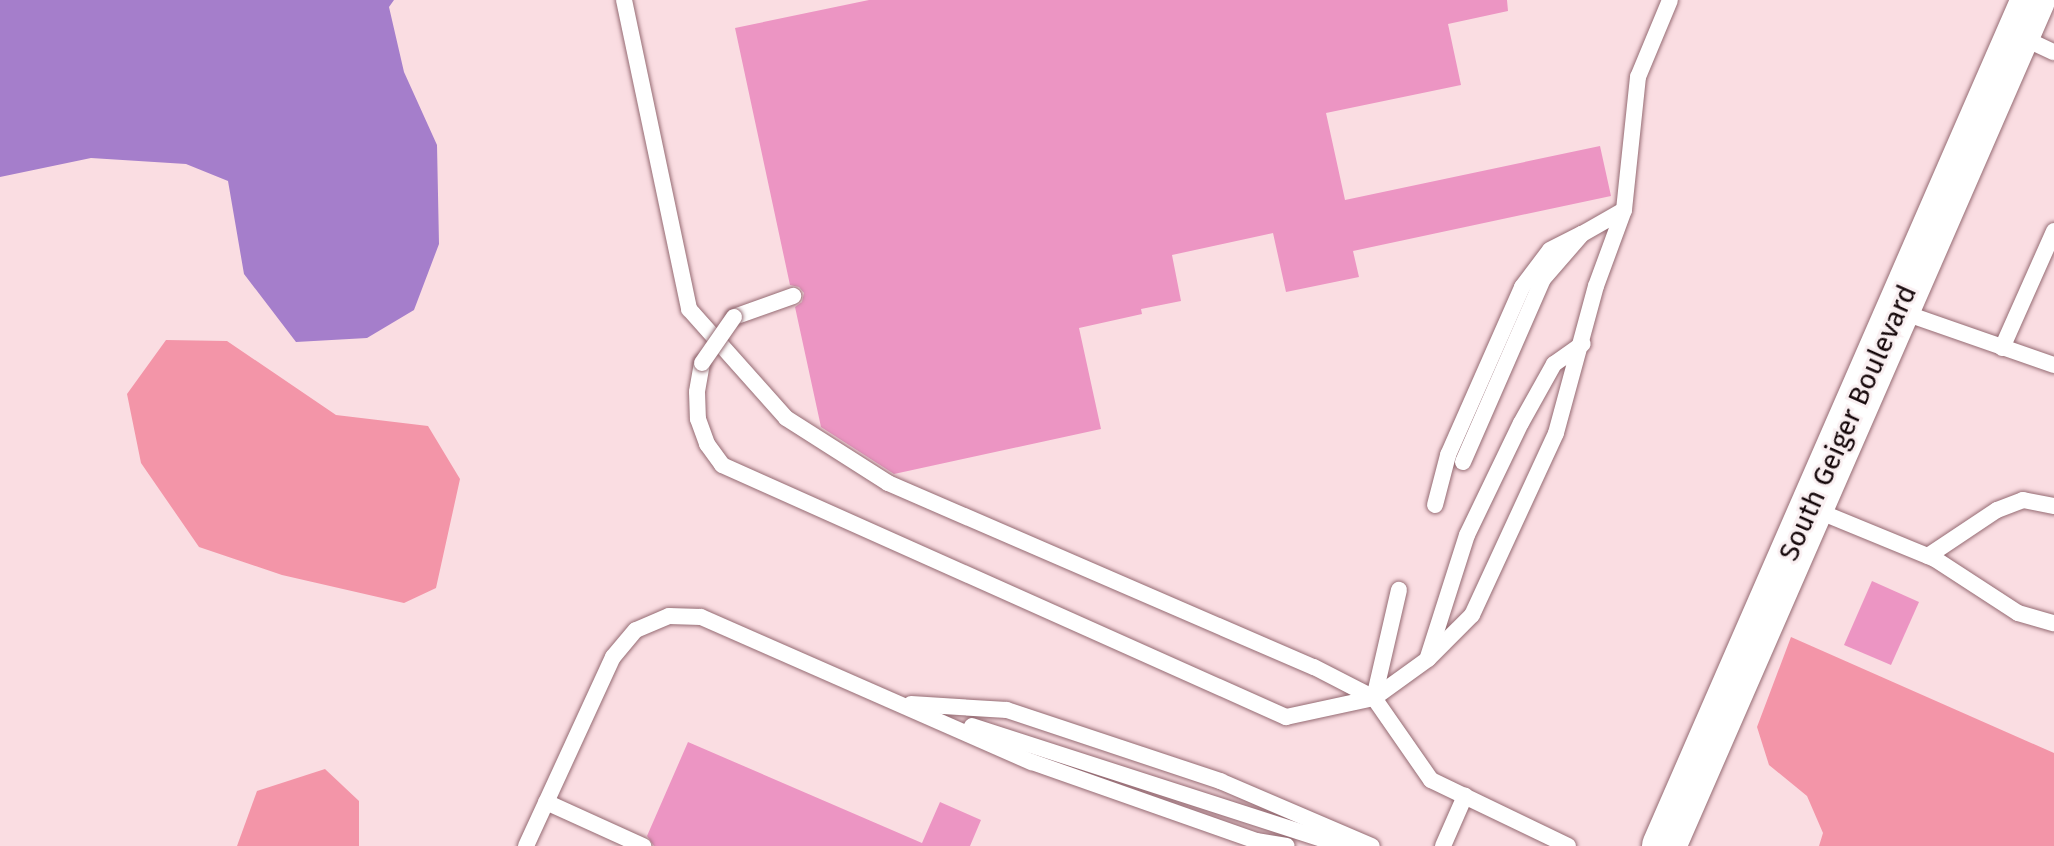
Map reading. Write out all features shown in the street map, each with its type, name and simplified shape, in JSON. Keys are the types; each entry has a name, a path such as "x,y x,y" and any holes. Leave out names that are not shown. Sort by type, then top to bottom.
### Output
{"street":[{"name":"South Geiger Boulevard","path":"1664,846 1897,311 2035,29"}],"lane":[{"path":"624,0 689,309 786,418 888,483 1314,667 1374,698 1431,780 1568,846"},
{"path":"793,296 734,317 702,363 697,392 698,419 707,444 722,465 1286,717 1374,698 1428,659 1472,615 1556,433 1583,344 1596,286 1624,210 1638,77 1670,0"},
{"path":"1435,505 1448,455 1522,287 1550,250 1624,210"},
{"path":"2002,348 2054,231"},
{"path":"1463,462 1543,279 1582,234"},
{"path":"1897,311 2054,365"},
{"path":"1428,659 1467,535 1521,423 1554,364 1583,344"},
{"path":"1928,556 1997,510 2023,500 2054,506"},
{"path":"1811,508 1928,556 2018,613 2054,623"},
{"path":"1374,698 1399,590"},
{"path":"526,846 613,657 636,630 669,616 701,617 1032,762 1256,841 1287,846"},
{"path":"897,703 1344,846"},
{"path":"897,703 1007,710 1220,781 1372,846"},
{"path":"1443,846 1465,796"},
{"path":"546,802 643,846"}],"shaded area":[{"path":"0,0 394,0 389,7 404,72 437,145 439,244 414,310 367,338 296,342 244,274 228,181 186,164 91,158 0,177"},
{"path":"166,340 227,341 336,415 428,426 460,479 436,588 404,603 282,575 199,547 141,463 127,394"},
{"path":"1791,637 2054,753 2054,846 1819,846 1823,833 1807,796 1769,765 1757,727"},
{"path":"325,769 359,801 359,846 237,846 257,791"}],"building":[{"path":"869,0 1507,0 1508,11 1448,24 1461,85 1326,113 1345,200 1600,146 1611,196 1353,251 1359,277 1286,292 1273,233 1172,255 1181,301 1141,309 1142,314 1079,328 1101,429 894,474 821,427 795,307 802,302 804,293 799,287 790,285 735,28"},
{"path":"1872,581 1919,602 1891,665 1844,645"},
{"path":"688,742 922,843 940,802 981,820 970,846 654,846 647,836"}]}
